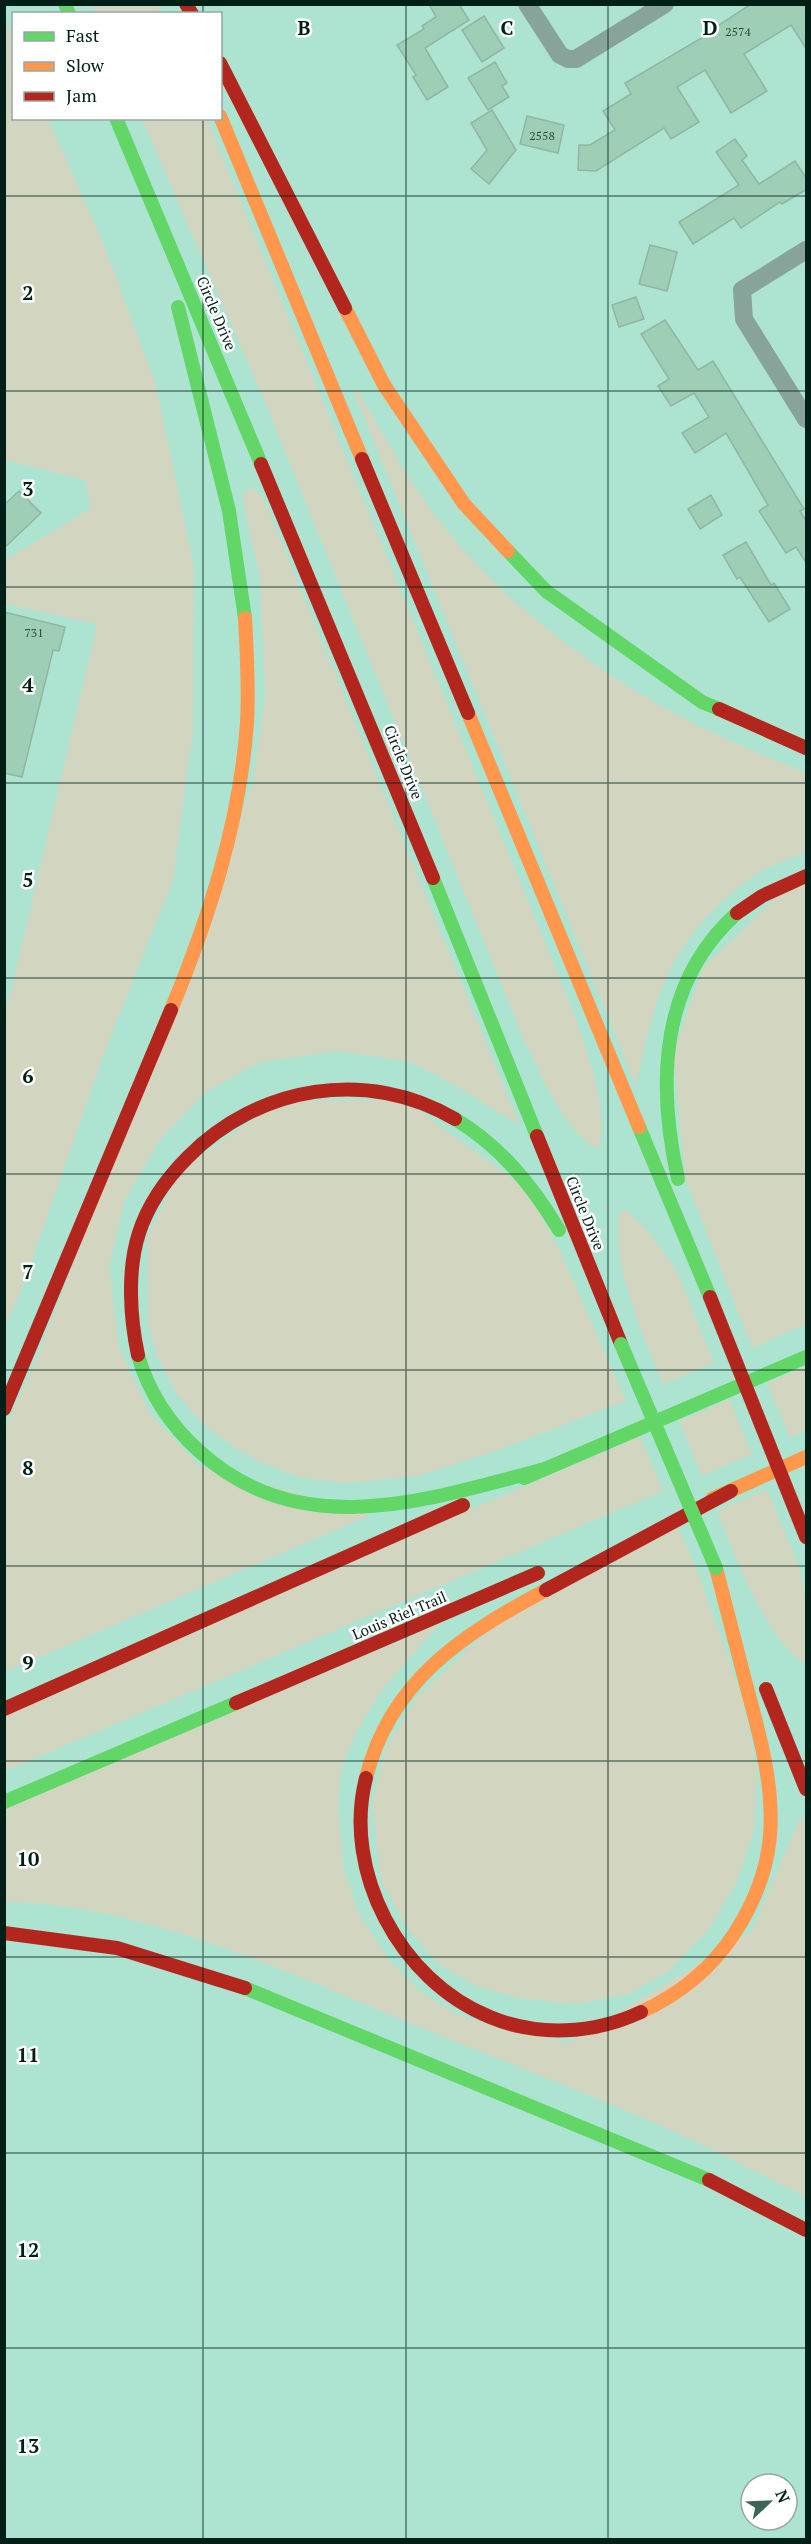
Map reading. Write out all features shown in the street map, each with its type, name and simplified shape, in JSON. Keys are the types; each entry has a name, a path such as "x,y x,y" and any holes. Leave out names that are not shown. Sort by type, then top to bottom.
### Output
{"highway":[{"path":"222,67 384,385 464,504 546,591 575,612 702,702 807,748"},
{"name":"Circle Drive","path":"117,120 366,713 621,1344 716,1569"},
{"path":"222,120 710,1297 807,1537"},
{"path":"4,1409 196,950 219,879 232,824 247,721 247,657 237,548 209,423 144,181"},
{"path":"710,1297 686,1216 668,1140 664,1100 664,1064 669,1030 679,1000 696,964 716,934 738,912 762,896 807,876"},
{"path":"545,1469 435,1497 394,1503 321,1507 287,1501 254,1489 226,1473 196,1450 170,1422 153,1393 141,1362 134,1330 133,1268 139,1234 152,1204 168,1179 190,1153 216,1130 253,1108 278,1098 311,1090 376,1090 407,1096 465,1123 512,1165 552,1217 621,1344"},
{"path":"4,1709 807,1355"},
{"path":"588,1552 807,1457"},
{"path":"716,1569 766,1759 770,1802 770,1839 762,1875 749,1910 734,1936 712,1963 681,1991 634,2019 604,2028 570,2032 513,2027 482,2016 434,1984 410,1959 376,1901 364,1865 358,1832 360,1794 384,1729 403,1697 423,1674 476,1630 731,1491"},
{"name":"Louis Riel Trail","path":"4,1802 555,1566"},
{"path":"716,1569 807,1789"},
{"path":"4,1933 117,1948 228,1981 687,2170 807,2230"}],"street":[{"path":"528,4 560,55 568,59 576,59 665,4"},
{"path":"807,250 742,290 744,319 807,419"}],"green space":[{"path":"92,5 158,5 161,12 96,12"},
{"path":"5,19 12,37 12,120 48,120 102,240 156,385 194,568 193,730 173,880 108,1043 22,1288 5,1327 5,1017 97,624 5,604 5,560 91,508 85,480 5,460"},
{"path":"142,120 207,120 576,1018 599,1099 601,1131 599,1146 596,1149 583,1139 562,1113 524,1040 262,395"},
{"path":"355,389 430,508 463,550 510,597 562,641 617,679 665,708 725,738 806,773 806,853 776,864 742,885 714,909 690,937 671,968 659,996 636,1086 354,393"},
{"path":"253,488 263,498 520,1126 460,1088 411,1062 339,1051 260,1062 206,1092 159,1141 124,1202 109,1266 119,1348 150,1413 198,1465 371,1515 5,1672 5,1429 38,1356 253,783 265,694 260,579 243,502 244,491"},
{"path":"806,882 806,1324 752,1348 685,1177 673,1054 703,967 781,893"},
{"path":"404,1100 527,1189 561,1253 626,1401 495,1451 418,1476 347,1483 302,1478 265,1464 235,1448 203,1424 177,1394 158,1359 148,1324 147,1238 181,1170 280,1101"},
{"path":"621,1209 626,1209 648,1231 676,1269 714,1363 663,1384 638,1322 623,1274 618,1228"},
{"path":"806,1366 806,1430 790,1438 767,1383"},
{"path":"729,1399 752,1454 702,1476 679,1421"},
{"path":"640,1436 663,1491 5,1771 5,1711"},
{"path":"767,1489 801,1572 806,1608 806,1660 803,1662 789,1651 764,1615 741,1570 717,1511"},
{"path":"678,1527 699,1575 742,1698 757,1768 755,1825 738,1880 709,1929 666,1973 628,1994 578,2004 524,1999 476,1986 436,1962 405,1925 381,1880 372,1803 386,1748 417,1697 501,1619"},
{"path":"439,1624 382,1690 355,1734 341,1770 338,1809 344,1869 358,1912 390,1961 420,1991 459,2016 569,2043 752,1931 801,1815 806,1829 806,2199 795,2191 664,2127 210,1943 107,1914 55,1905 5,1902 5,1809"}],"building":[{"path":"429,4 459,4 469,20 425,48 448,87 427,100 413,77 416,75 397,45 424,29 422,26 436,17"},
{"path":"751,4 807,4 807,50 791,25 744,54 767,91 731,113 705,70 677,87 699,122 671,139 664,128 596,171 578,170 579,145 590,145 615,130 603,111 631,94 625,83 717,29 716,27"},
{"path":"484,16 504,48 482,62 462,30"},
{"path":"495,62 507,83 502,86 509,97 488,110 468,78"},
{"path":"492,110 516,150 489,184 471,169 487,150 471,123"},
{"path":"527,116 564,125 558,153 520,144"},
{"path":"735,139 747,156 742,160 759,184 795,161 807,179 807,189 782,204 780,202 741,228 734,218 693,244 679,222 739,185 716,152"},
{"path":"650,245 677,252 667,291 639,284"},
{"path":"636,297 644,319 619,327 612,305"},
{"path":"665,320 698,370 713,361 804,509 800,511 807,522 807,564 796,547 786,553 759,511 768,505 726,433 695,453 682,433 709,417 694,393 671,406 658,386 669,379 641,334"},
{"path":"19,491 41,513 4,548 4,505"},
{"path":"711,495 722,515 700,529 688,509"},
{"path":"746,542 771,585 774,583 790,609 769,622 740,577 737,579 723,555"},
{"path":"4,612 65,627 59,651 53,650 22,777 4,773"}],"traffic: fast":[{"path":"65,4 68,12"},
{"path":"117,120 261,464"},
{"path":"178,307 229,511 245,618"},
{"path":"508,551 546,591 702,702 719,709"},
{"path":"433,878 537,1136"},
{"path":"678,1179 667,1107 670,1037 679,1003 692,971 711,941 737,913"},
{"path":"455,1119 501,1154 538,1197 559,1230"},
{"path":"639,1127 710,1297"},
{"path":"621,1344 716,1568"},
{"path":"138,1355 154,1395 179,1431 199,1451 238,1480 280,1497 322,1506 366,1506 411,1501 456,1492 545,1469"},
{"path":"524,1478 806,1357"},
{"path":"4,1802 236,1703"},
{"path":"245,1988 709,2180"}],"traffic: slow":[{"path":"222,120 362,459"},
{"path":"345,308 384,385 464,504 508,551"},
{"path":"171,1010 210,905 238,797 248,710 245,618"},
{"path":"468,713 639,1127"},
{"path":"712,1499 806,1457"},
{"path":"641,2012 681,1989 715,1959 741,1923 753,1899 766,1862 771,1817 765,1761 716,1568"},
{"path":"366,1778 377,1744 393,1714 412,1687 434,1664 486,1624 546,1590"}],"traffic: jam":[{"path":"186,4 191,12"},
{"path":"222,67 345,308"},
{"path":"362,459 468,713"},
{"path":"261,464 433,878"},
{"path":"719,709 806,748"},
{"path":"737,913 762,896 806,876"},
{"path":"4,1409 171,1010"},
{"path":"138,1355 133,1326 131,1278 139,1233 153,1202 166,1183 188,1157 216,1133 247,1114 280,1100 315,1092 350,1089 386,1093 421,1103 455,1119"},
{"path":"537,1136 621,1344"},
{"path":"710,1297 806,1537"},
{"path":"546,1590 731,1491"},
{"path":"4,1709 463,1505"},
{"path":"236,1703 538,1573"},
{"path":"766,1689 806,1789"},
{"path":"366,1778 361,1813 363,1850 371,1885 385,1919 405,1950 429,1978 458,2000 490,2017 527,2028 585,2029 641,2012"},
{"path":"4,1933 117,1948 245,1988"},
{"path":"709,2180 806,2230"}]}
